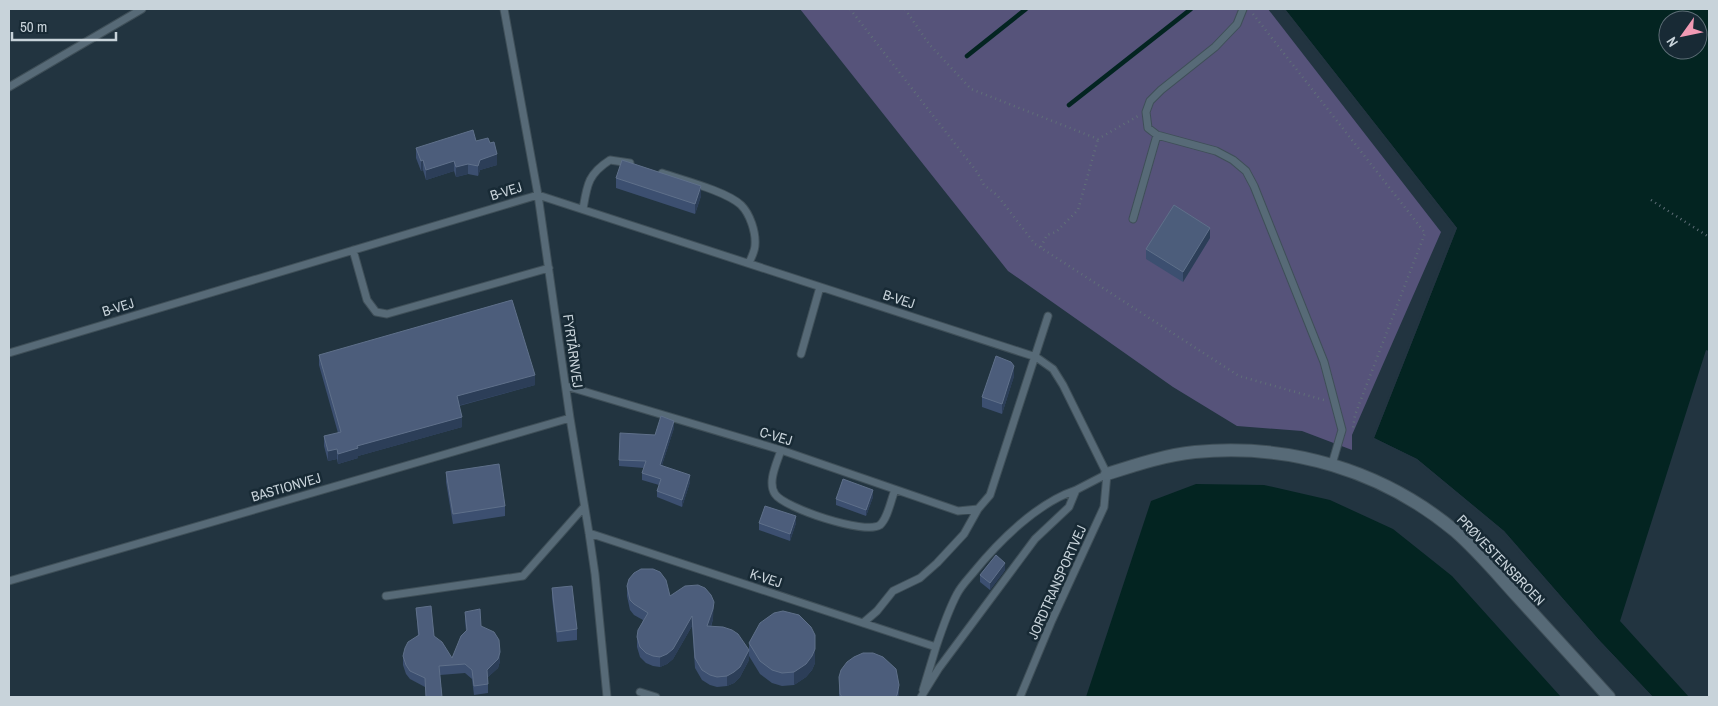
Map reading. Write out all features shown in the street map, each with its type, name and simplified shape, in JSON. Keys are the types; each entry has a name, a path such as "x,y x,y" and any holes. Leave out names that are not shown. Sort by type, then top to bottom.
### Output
{"street":[{"name":"PRØVESTENSBROEN","path":"1107,474 1147,461 1193,452 1240,449 1286,453 1332,464 1376,480 1417,503 1455,532 1495,572 1609,697"}],"lane":[{"path":"9,87 142,9"},
{"name":"FYRTÅRNVEJ","path":"504,9 538,195 570,418 589,533 607,697"},
{"path":"1243,9 1237,24 1215,47 1150,101 1146,112 1148,128 1157,135 1216,151 1233,160 1246,171 1254,186 1324,362 1342,430 1332,464"},
{"path":"1133,219 1157,135"},
{"path":"583,209 588,181 601,166 610,160 623,161 641,167"},
{"path":"658,172 729,197 741,205 751,223 755,241 749,263"},
{"name":"B-VEJ","path":"9,353 538,195 1036,357"},
{"path":"353,250 367,300 376,312 387,314 549,268"},
{"path":"801,354 820,287"},
{"path":"863,623 877,611 892,591 920,578 928,572 964,534 978,509 990,495 1048,316"},
{"path":"921,697 941,630 958,592 987,556 1018,526 1061,495 1076,490 1107,474 1063,385 1053,369 1036,357"},
{"name":"C-VEJ","path":"566,386 781,450 958,512 978,509"},
{"name":"BASTIONVEJ","path":"9,581 570,418"},
{"path":"781,450 771,484 776,496 793,506 831,520 852,526 874,527 880,524 885,517 895,490"},
{"name":"JORDTRANSPORTVEJ","path":"1020,697 1052,620 1104,507 1107,474"},
{"path":"921,697 940,668 1035,539 1069,507 1076,490"},
{"path":"386,596 523,576 584,508"},
{"name":"K-VEJ","path":"589,533 936,647"},
{"path":"640,692 656,697"}],"path":[{"path":"850,9 977,172 984,185 997,195 1036,244 1239,376 1336,404"},
{"path":"905,9 929,44 971,90 1098,138"},
{"path":"1249,9 1425,233 1355,415 1351,436"},
{"path":"1041,248 1047,235 1056,232 1078,210 1098,138 1146,112"},
{"path":"1651,200 1709,237"}],"shaded area":[{"path":"800,9 1268,9 1441,232 1352,435 1352,450 1302,431 1237,426 1173,387 1008,271"},
{"path":"1285,9 1709,9 1709,351 1706,350 1620,621 1689,697 1653,697 1599,640 1504,531 1417,459 1374,438 1457,228"},
{"path":"1196,484 1264,485 1330,500 1393,529 1452,576 1561,697 1086,697 1151,501"}],"pier":[{"path":"1282,9 1285,9 1457,228 1374,438 1417,459 1504,531 1599,640 1653,697 1649,697 1502,533 1416,461 1372,439 1454,228"}],"building":[{"path":"473,130 476,141 488,138 490,143 494,142 497,154 480,160 478,166 468,164 456,167 454,161 426,170 416,148"},
{"path":"622,160 701,186 695,204 616,178"},
{"path":"1174,205 1210,228 1183,272 1146,249"},
{"path":"512,300 535,375 457,396 462,417 357,446 358,448 338,454 337,449 328,451 324,436 341,432 319,355"},
{"path":"996,356 1011,362 1014,366 1002,404 982,397"},
{"path":"661,416 674,421 660,465 690,475 682,500 657,491 661,479 642,473 646,461 619,460 620,433 655,435"},
{"path":"499,464 505,506 453,514 446,472"},
{"path":"843,479 873,490 866,510 836,499"},
{"path":"765,506 796,516 790,534 759,523"},
{"path":"996,555 1005,563 990,583 980,575"},
{"path":"641,569 653,569 660,572 666,580 670,596 685,586 698,585 705,588 714,602 707,626 723,627 732,630 738,634 749,650 740,667 727,676 717,677 702,670 695,658 692,616 673,649 667,654 660,657 646,653 640,647 637,637 638,630 648,613 630,600 627,586 629,579"},
{"path":"572,586 577,629 557,632 552,588"},
{"path":"431,606 434,636 442,642 452,658 461,636 467,630 465,612 480,609 481,626 494,632 499,640 500,652 498,659 487,670 488,684 474,686 472,670 465,664 439,666 442,697 426,697 425,678 410,671 403,656 408,642 419,635 416,608"},
{"path":"783,611 799,615 811,627 815,635 815,649 806,664 794,672 782,673 772,670 760,661 749,643 760,623 774,613"},
{"path":"863,653 873,653 883,657 896,669 899,685 896,697 842,697 840,694 839,677 841,670 847,662"}],"waterway":[{"path":"967,56 1026,9"},
{"path":"1069,105 1191,9"}]}
